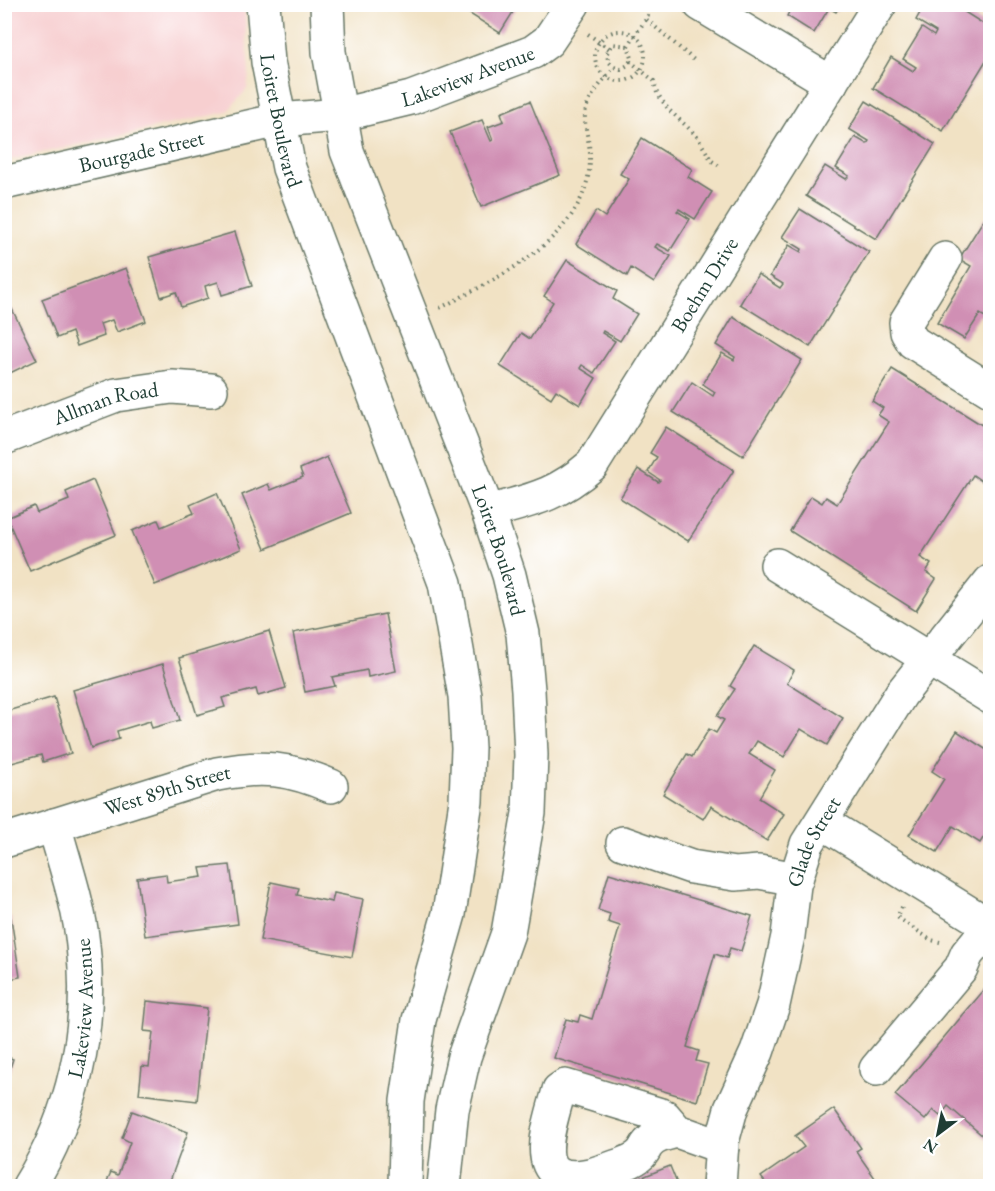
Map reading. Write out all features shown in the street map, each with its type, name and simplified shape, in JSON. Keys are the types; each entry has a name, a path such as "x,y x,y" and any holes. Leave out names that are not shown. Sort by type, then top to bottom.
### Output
{"street":[{"name":"Loiret Boulevard","path":"263,4 268,62 289,168 445,583 465,696 468,748 466,801 449,914 419,1020 407,1101 405,1186"},
{"name":"Loiret Boulevard","path":"327,4 329,52 347,151 364,201 488,513 509,575 523,634 531,755 529,813 508,933 464,1058 452,1110 444,1186"},
{"name":"Lakeview Avenue","path":"279,120 340,115 411,98 533,52 548,41 573,4"},
{"path":"700,4 831,83"},
{"name":"Boehm Drive","path":"488,513 568,486 592,465 880,4"},
{"name":"Bourgade Street","path":"4,183 279,120"},
{"path":"945,259 906,322 907,332 913,342 990,390"},
{"name":"Allman Road","path":"4,438 116,395 171,387 210,390"},
{"path":"777,565 990,697"},
{"name":"Glade Street","path":"722,1144 731,1109 756,1052 772,1005 781,970 796,879 807,844 901,694 990,582"},
{"name":"West 89th Street","path":"4,841 217,774 245,769 273,768 301,774 331,786"},
{"path":"822,822 990,926 968,954 961,968 876,1069"},
{"name":"Lakeview Avenue","path":"29,1186 42,1165 65,1113 79,1058 85,1002 83,946 73,890 54,825"},
{"path":"623,843 691,867 735,874 759,872 796,879"},
{"path":"677,1131 722,1144 719,1186"}],"path":[{"path":"628,46 654,4"},
{"path":"646,20 694,60"},
{"path":"614,32 635,35 645,48 646,57 641,70 626,81 606,78 601,74 595,59 600,42 614,32"},
{"path":"613,44 628,46 632,50 630,62 621,69 608,62 609,49 613,44"},
{"path":"630,62 654,81 657,93 668,109 696,135 712,160 721,167"},
{"path":"439,308 513,270 549,240 572,215 587,188 589,170 585,114 614,67"},
{"path":"905,902 897,917 931,940 954,945 968,954"}],"shaded area":[{"path":"4,5 244,5 249,74 247,89 227,112 5,161"}],"building":[{"path":"454,4 518,4 500,33"},
{"path":"777,4 790,4 786,10"},
{"path":"793,4 841,4 836,12 829,8 814,33 787,16"},
{"path":"925,4 952,4 990,28 990,54 943,131 873,88 891,57 913,71 916,67 903,59 922,28 934,36 936,32 916,20"},
{"path":"530,101 560,175 481,207 450,132 482,120 491,141 493,140 488,127 504,121 501,113"},
{"path":"866,101 935,144 876,239 806,196 825,166 846,179 849,176 836,168 855,137 867,144 869,141 849,129"},
{"path":"642,138 692,169 688,177 712,192 695,219 679,209 677,211 690,219 670,251 657,244 655,247 671,256 654,283 631,268 627,276 576,244 596,211 605,217 629,179 620,174"},
{"path":"800,209 869,252 810,347 740,304 758,274 780,288 783,284 770,276 789,245 801,252 802,249 782,237"},
{"path":"984,219 990,223 990,320 980,314 964,339 937,323 971,266 959,259"},
{"path":"235,232 252,286 222,295 218,282 205,286 208,298 181,307 176,292 161,297 149,257"},
{"path":"567,260 617,291 613,299 637,314 620,341 603,331 602,333 615,341 594,373 582,365 580,368 596,378 580,405 556,390 551,398 500,366 521,333 530,339 553,302 544,296"},
{"path":"126,268 146,321 117,332 112,320 100,324 104,336 77,346 72,332 57,338 42,299"},
{"path":"12,309 37,360 8,374 4,366 4,313"},
{"path":"733,317 802,360 743,456 673,412 692,382 713,396 715,392 703,384 722,353 734,360 735,357 716,345"},
{"path":"892,369 990,430 990,475 988,473 983,482 973,475 920,557 931,564 926,572 936,579 916,611 790,531 811,496 822,503 826,497 837,504 889,422 878,415 883,408 872,401"},
{"path":"666,427 734,470 688,541 620,498 638,469 658,482 660,480 648,472 657,457 650,453"},
{"path":"327,457 351,513 265,549 242,495 268,484 271,490 303,477 300,469"},
{"path":"93,480 116,535 30,571 7,518 34,506 37,513 69,500 66,492"},
{"path":"217,493 241,549 155,585 132,531 158,520 161,527 194,513 190,505"},
{"path":"385,614 396,671 368,677 367,670 332,677 335,686 305,692 293,633"},
{"path":"269,631 286,688 258,696 256,689 222,698 225,707 197,715 179,658"},
{"path":"754,646 794,670 787,683 843,718 827,745 801,729 784,757 757,741 749,754 775,770 759,798 784,814 767,841 711,806 703,819 663,794 687,754 692,757 709,729 716,733 724,720 717,716 735,689 730,686"},
{"path":"163,664 180,720 152,728 150,721 117,731 119,739 91,748 73,690"},
{"path":"54,697 71,753 43,762 41,755 8,764 10,773 4,774 4,712"},
{"path":"957,731 990,752 990,827 980,843 953,826 937,852 909,835 944,779 932,771"},
{"path":"230,865 238,924 145,936 137,878 166,874 167,882 202,877 200,868"},
{"path":"609,873 752,916 741,951 730,948 727,958 715,954 687,1047 699,1051 696,1061 708,1064 697,1101 554,1058 566,1019 578,1022 580,1015 592,1019 620,926 608,922 610,914 598,910"},
{"path":"271,882 299,888 297,895 332,902 334,893 363,899 352,957 260,940"},
{"path":"11,918 20,977 4,980 4,919"},
{"path":"990,983 990,1142 948,1106 940,1116 933,1110 925,1120 895,1095"},
{"path":"147,1001 207,1008 197,1101 139,1094 142,1066 149,1067 153,1032 144,1031"},
{"path":"4,1056 13,1059 5,1083 4,1082"},
{"path":"834,1109 861,1148 856,1151 875,1178 869,1182 872,1186 768,1186 761,1177 804,1147 795,1136"},
{"path":"132,1111 188,1132 168,1186 105,1186 111,1172 118,1175 130,1142 122,1138"},
{"path":"670,1166 678,1186 620,1186"}]}
